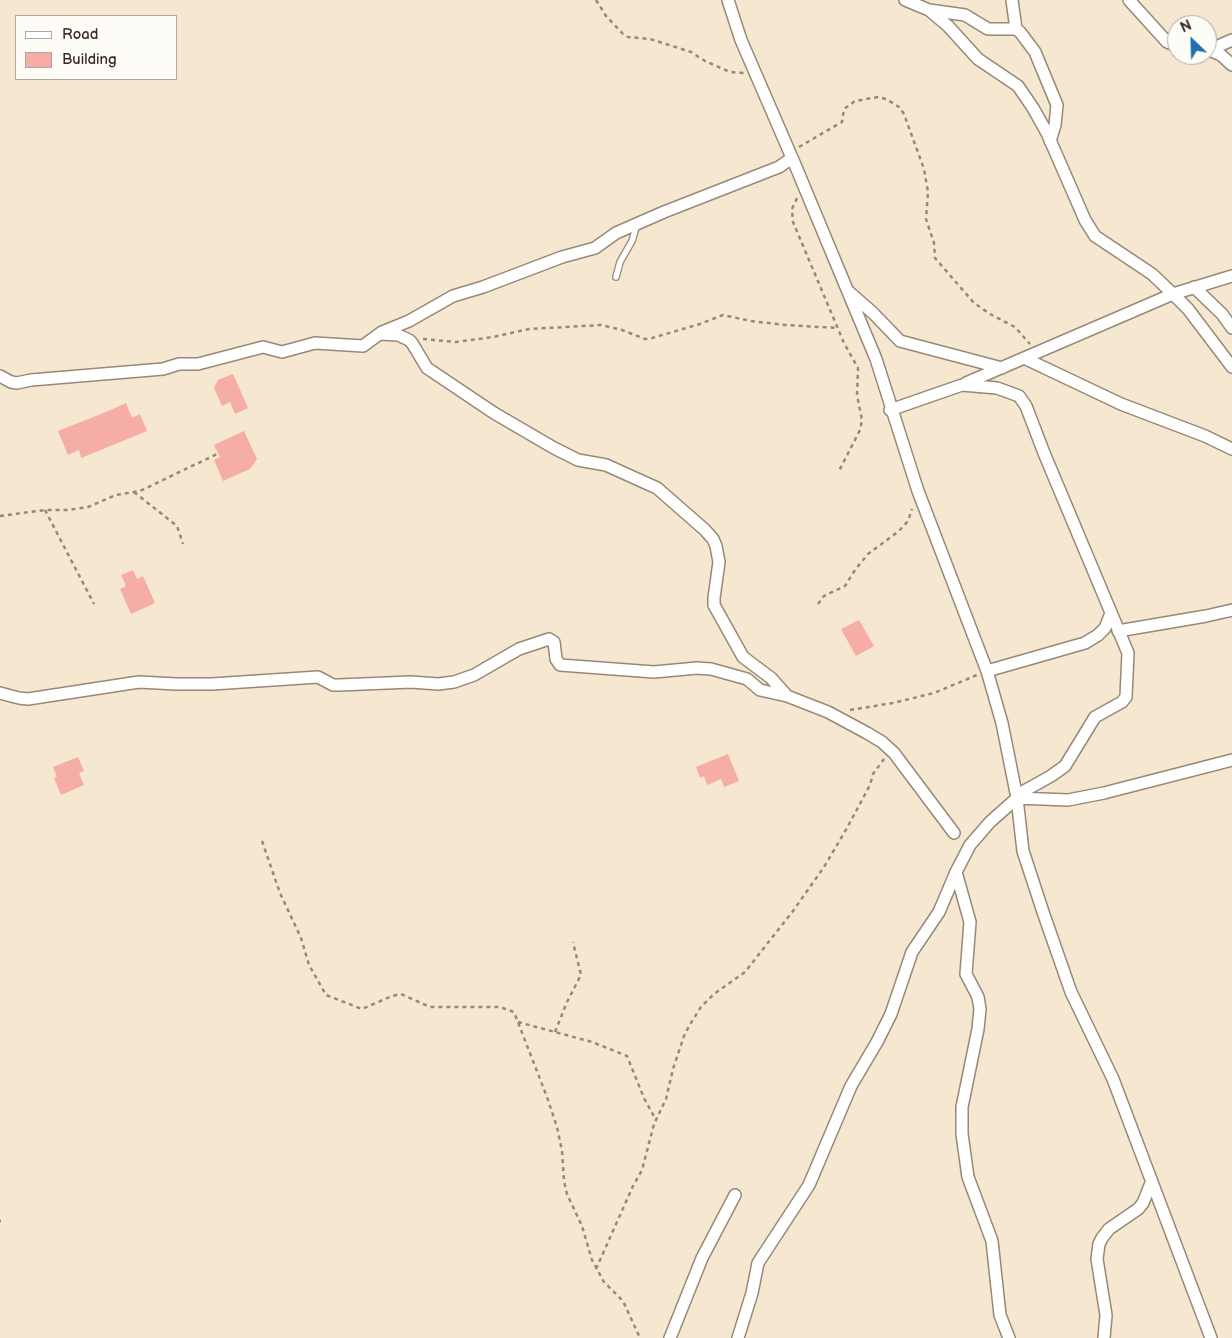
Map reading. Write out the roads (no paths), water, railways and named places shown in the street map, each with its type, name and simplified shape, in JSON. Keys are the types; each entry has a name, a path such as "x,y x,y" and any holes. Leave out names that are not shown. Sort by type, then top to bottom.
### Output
{"street":[{"path":"728,0 741,40 876,359 890,410 918,491 987,671 1002,723 1017,797 1023,850 1043,912 1071,992 1112,1079 1211,1338"},
{"path":"905,0 929,10 965,15 988,28 1016,29"},
{"path":"1012,0 1016,29 1035,52 1056,105 1055,125 1050,141"},
{"path":"1129,0 1167,42"},
{"path":"929,10 948,26 978,59 1018,86 1033,108 1050,141 1085,220 1096,236 1152,274 1173,294 1188,309 1232,367"},
{"path":"1217,46 1232,40"},
{"path":"1217,53 1232,65"},
{"path":"0,376 17,383 31,380 163,368 179,364 198,364 263,347 282,352 314,343 360,346 380,334 425,313 452,296 483,287 562,257 595,248 613,235 637,224 783,165 792,158"},
{"path":"890,410 962,385 1173,294 1232,276"},
{"path":"1194,287 1222,314 1232,328"},
{"path":"847,291 873,313 900,341 1002,368"},
{"path":"380,334 403,337 412,343 427,368 494,413 569,456 578,460 606,465 657,488 713,539 719,562 714,605 743,656 769,676 787,696"},
{"path":"1024,358 1121,404 1205,436 1232,449"},
{"path":"738,1338 752,1293 758,1263 809,1185 851,1086 891,1014 912,952 940,912 956,872 970,845 990,822 1017,797 1065,766 1095,717 1122,702 1126,697 1128,653 1023,401 1013,393 997,388 962,385"},
{"path":"1118,631 1232,610"},
{"path":"987,671 1084,644 1105,628 1111,613"},
{"path":"0,692 28,699 139,682 212,684 318,676 333,685 411,682 438,684 454,682 474,675 519,649 549,639 554,642 556,659 560,665 654,672 697,668 711,669 747,678 760,690 787,696 828,712 867,733 891,751 904,764 954,833"},
{"path":"1017,797 1068,800 1104,793 1232,760"},
{"path":"956,872 970,922 966,974 978,997 980,1009 978,1029 962,1107 962,1134 968,1177 992,1241 1000,1316 1009,1338"},
{"path":"1104,1338 1106,1315 1096,1260 1099,1244 1109,1229 1138,1209 1143,1203 1152,1183"},
{"path":"670,1338 702,1258 735,1195"}],"lane":[{"path":"616,277 620,262 632,241 637,224"}]}
